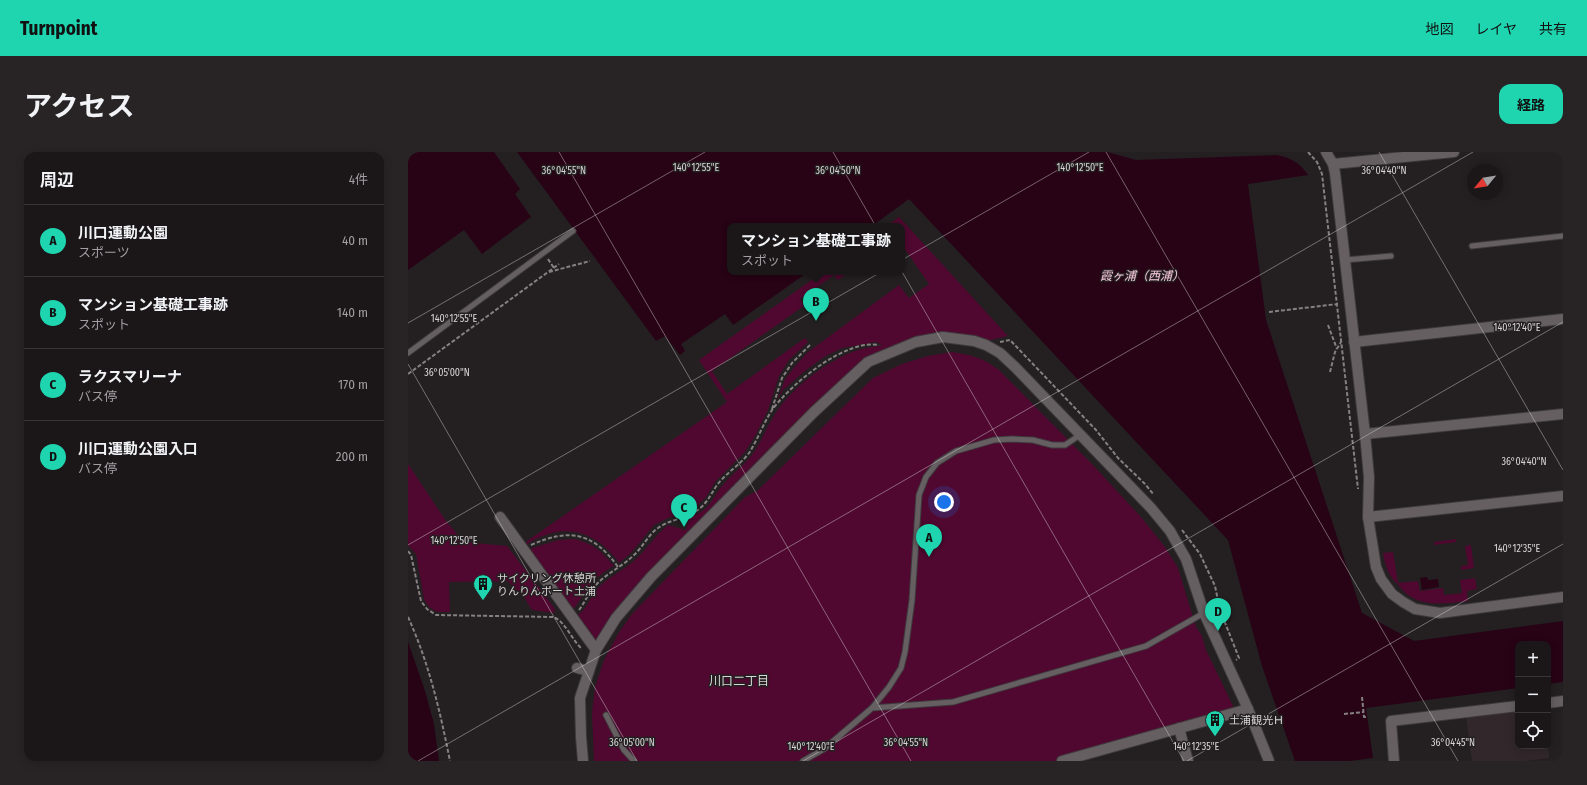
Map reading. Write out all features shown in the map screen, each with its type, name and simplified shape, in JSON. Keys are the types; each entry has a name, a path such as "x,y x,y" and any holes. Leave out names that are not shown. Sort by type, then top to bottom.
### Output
{"street":[{"path":"1326,152 1333,164 1335,173 1365,434 1369,477 1368,517 1374,554 1381,579 1392,594 1415,609 1440,613 1563,597"},
{"path":"1333,164 1454,152"},
{"path":"1354,342 1563,319"},
{"path":"583,761 580,698 595,653 616,618 652,577 814,412 868,362 916,342 943,338 969,340 986,345 1000,353 1151,508 1170,531 1186,559 1204,613 1248,709 1269,761"},
{"path":"1365,434 1563,414"},
{"path":"1368,517 1563,496"},
{"path":"500,517 595,653"},
{"path":"577,668 588,671"},
{"path":"1551,703 1563,701"},
{"path":"1394,761 1391,721 1515,706"},
{"path":"1062,761 1248,709"},
{"path":"1179,728 1188,761"}],"lane":[{"path":"408,353 573,231"},
{"path":"1472,246 1563,236"},
{"path":"1345,260 1391,256"},
{"path":"803,761 824,749 872,708 889,687 901,668 906,652 912,600 919,495 926,477 937,463 956,451 994,440 1026,440 1052,445 1065,445 1080,435"},
{"path":"872,708 953,702 1146,646 1204,613"},
{"path":"606,715 624,750 634,761"}],"path":[{"path":"1308,152 1317,162 1322,174 1338,304 1358,493"},
{"path":"547,258 554,268"},
{"path":"547,273 590,261"},
{"path":"408,374 559,264"},
{"path":"1269,312 1338,304"},
{"path":"1328,325 1337,349"},
{"path":"1330,372 1337,349 1342,340"},
{"path":"577,611 595,585 634,556 657,528 669,522 686,517 699,510 708,500 722,480 748,454 771,412 782,378 792,363 810,345"},
{"path":"771,412 786,392 827,361 861,345 879,345"},
{"path":"523,549 545,539 557,536 574,535 588,539 598,545 610,556 618,567"},
{"path":"408,551 411,555 422,601 426,609 436,615 554,617 560,620 575,643 583,650 595,653"},
{"path":"408,617 429,670 450,761"},
{"path":"1362,697 1364,717 1367,717"},
{"path":"1344,714 1364,712"}],"shaded area":[{"path":"899,217 904,223 891,223"},
{"path":"905,224 1008,336 986,341 975,337 888,349 733,490 595,645 574,617 582,612 597,589 636,559 668,525 686,530 689,517 705,509 721,487 751,456 782,404 802,384 825,366 849,353 882,345 876,342 842,348 824,357 783,390 777,401 785,379 808,352 899,285 909,298 929,284 905,249"},
{"path":"819,275 834,275 800,299 805,305 712,371 727,394 805,338 808,342 789,360 779,376 768,410 745,452 715,482 706,497 696,507 654,525 631,553 619,563 604,546 596,540 576,532 554,532 538,538 524,546 527,541 727,402 699,360"},
{"path":"834,275 845,275 838,280"},
{"path":"952,352 966,354 977,358 999,370 1092,464 1141,517 1165,547 1178,568 1196,627 1202,636 1206,650 1234,708 1064,756 1055,761 594,761 592,713 595,687 604,660 618,634 631,615 745,497 757,491 873,378 902,364 928,356"},
{"path":"408,464 446,521 464,542 507,546 555,609 554,613 532,610 522,594 508,581 449,582 450,612 437,612 429,607 424,599 416,554 408,545"},
{"path":"574,539 587,543 597,549 614,566 592,583 571,612 526,550 558,540"},
{"path":"1456,539 1456,542 1434,545 1434,542"},
{"path":"1471,545 1474,568 1461,570 1461,566 1468,565 1465,546"},
{"path":"1393,552 1398,583 1393,580 1389,573 1383,553"},
{"path":"1475,578 1477,589 1467,591 1468,601 1448,603 1429,603 1420,601 1404,591 1397,583 1418,581 1420,591 1443,588 1444,595 1462,593 1460,580"},
{"path":"1515,709 1515,749 1548,749 1549,758 1525,761 1472,761 1466,716"}],"water":[{"path":"408,152 494,152 520,189 515,194 531,217 482,254 464,230 408,270"},
{"name":"霞ヶ浦（西浦）","path":"517,152 1107,152 1136,160 1276,155 1286,157 1302,167 1308,175 1248,184 1266,320 1362,613 1414,641 1563,621 1563,682 1551,684 1551,641 1515,641 1515,688 1366,708 1373,758 1349,761 1295,761 1262,666 1228,540 909,199 876,223 727,223 727,275 804,275 733,325 725,314 681,344 685,351 680,355 665,336 656,341"},
{"path":"1427,577 1428,580 1438,579 1439,587 1422,590 1420,578"},
{"path":"408,642 425,691 434,724 439,761 408,761"}],"place":[{"name":"マンション基礎工事跡","path":"816,321"},
{"name":"ラクスマリーナ","path":"684,527"},
{"name":"川口運動公園","path":"929,557"},
{"name":"サイクリング休憩所 りんりんポート土浦","path":"483,601"},
{"name":"川口運動公園入口","path":"1218,631"},
{"name":"土浦観光Ｈ","path":"1215,737"}],"district":[{"name":"川口二丁目","path":"739,681"}]}
